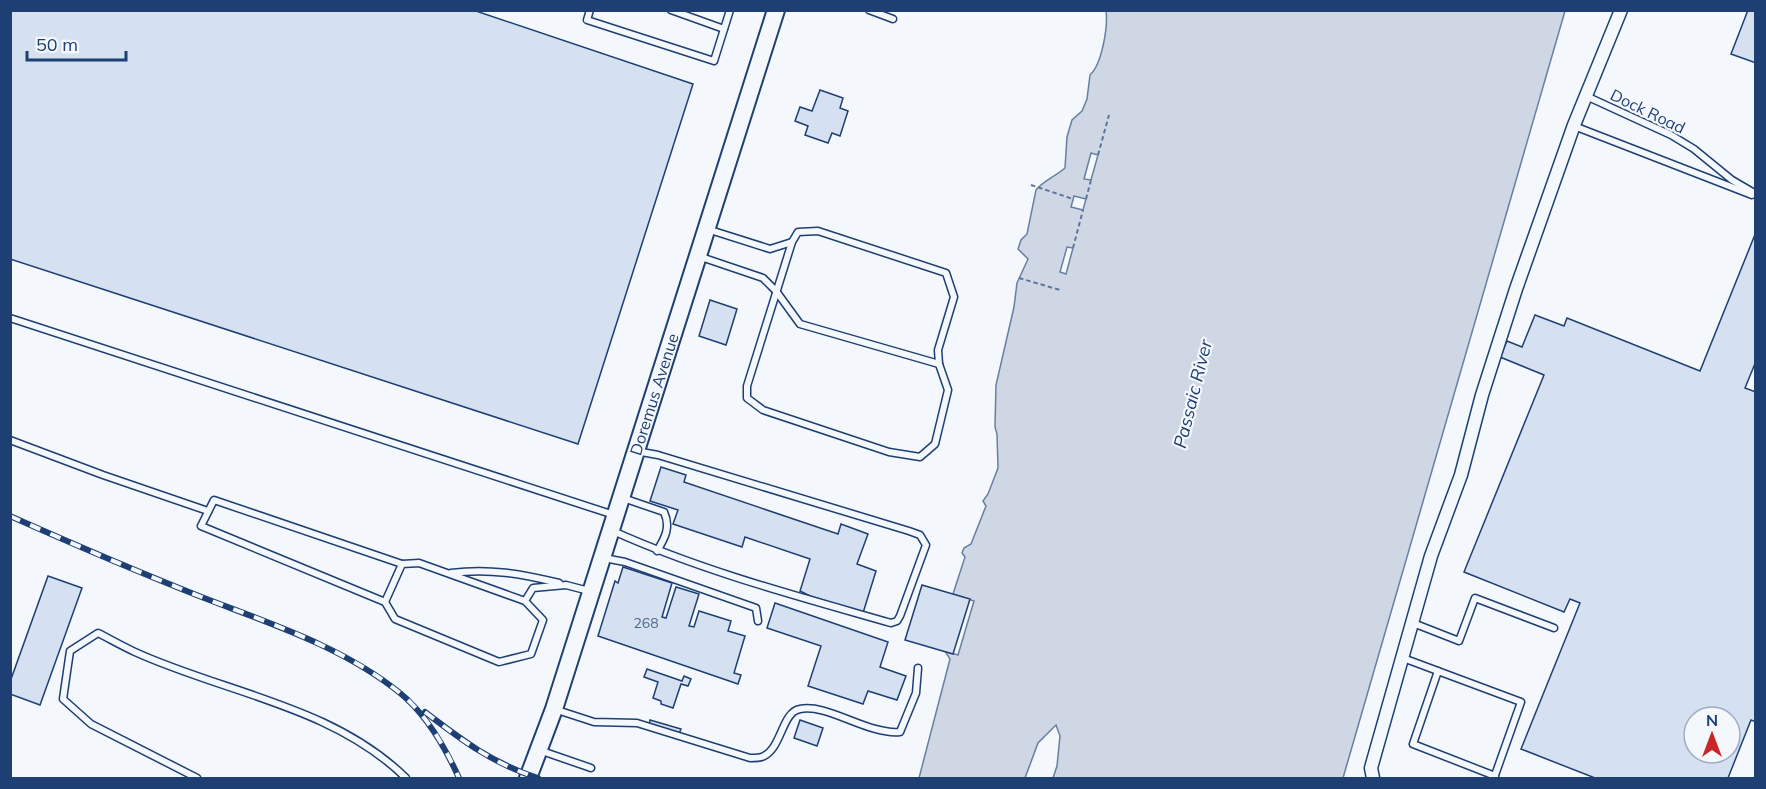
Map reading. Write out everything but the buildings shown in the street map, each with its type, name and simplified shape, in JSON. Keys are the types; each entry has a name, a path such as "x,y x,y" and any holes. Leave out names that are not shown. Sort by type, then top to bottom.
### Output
{"main road":[{"name":"Doremus Avenue","path":"528,778 554,709 776,10"}],"street":[{"path":"1373,778 1371,768 1431,556 1461,475 1482,395 1516,289 1574,125 1622,10"}],"lane":[{"path":"590,10 587,20 714,61 730,10"},
{"path":"671,10 724,29"},
{"path":"869,10 893,19"},
{"name":"Dock Road","path":"1586,96 1671,135 1694,149 1732,180 1755,195"},
{"name":"Dock Road","path":"1574,125 1755,195"},
{"path":"706,229 770,249 792,242"},
{"path":"818,231 946,273 954,297 938,350 939,364 948,390 935,444 920,457 889,452 763,410 747,398 747,386 792,242 798,232 818,231"},
{"path":"698,256 763,278 801,324 939,364"},
{"path":"10,318 612,522 657,551 725,575 891,623 897,621 926,545 920,535 658,455 635,451"},
{"path":"10,440 208,511"},
{"path":"620,497 664,512 668,520 668,527 666,536 657,551"},
{"path":"214,500 402,564 419,563 525,601 543,621 531,654 499,662 395,619 385,602 201,526 208,511 214,500"},
{"path":"601,557 625,562 756,608 758,621"},
{"path":"385,602 402,564"},
{"path":"448,573 478,570 526,575 590,592"},
{"path":"525,601 533,588 566,585"},
{"path":"1413,623 1459,641 1475,598 1554,628"},
{"path":"197,778 91,724 63,699 70,651 98,633 135,652 284,706 352,736 406,778"},
{"path":"1403,658 1438,671 1521,702 1494,777 1413,744 1438,671"},
{"path":"554,709 594,722 637,723 750,758 764,756 777,743 790,715 796,709 810,708 891,733 900,732 916,693 918,668"},
{"path":"538,750 591,768"}],"path":[{"path":"1098,154 1109,115"},
{"path":"1086,199 1091,180"},
{"path":"1031,184 1073,199"},
{"path":"1073,248 1083,210"},
{"path":"1019,278 1060,290"}],"water":[{"name":"Passaic River","path":"1106,11 1565,11 1343,778 919,778 950,659 945,651 953,594 965,557 962,553 964,548 971,544 986,506 983,501 998,468 995,427 996,385 1014,307 1017,283 1028,259 1018,249 1021,240 1027,234 1036,190 1065,168 1067,137 1072,120 1082,111 1087,99 1090,75 1101,54"}],"pier":[{"path":"1091,153 1098,155 1091,180 1084,179"},
{"path":"1074,196 1086,199 1083,210 1071,207"},
{"path":"1067,247 1073,248 1066,274 1060,272"},
{"path":"953,594 974,601 958,655 945,651"},
{"path":"1056,725 1060,736 1057,766 1053,778 1025,778 1038,743"}],"railway":[{"path":"10,516 152,577 304,637 378,676 410,702 427,721 459,778"},
{"path":"425,712 465,742 492,758 538,778"}]}
